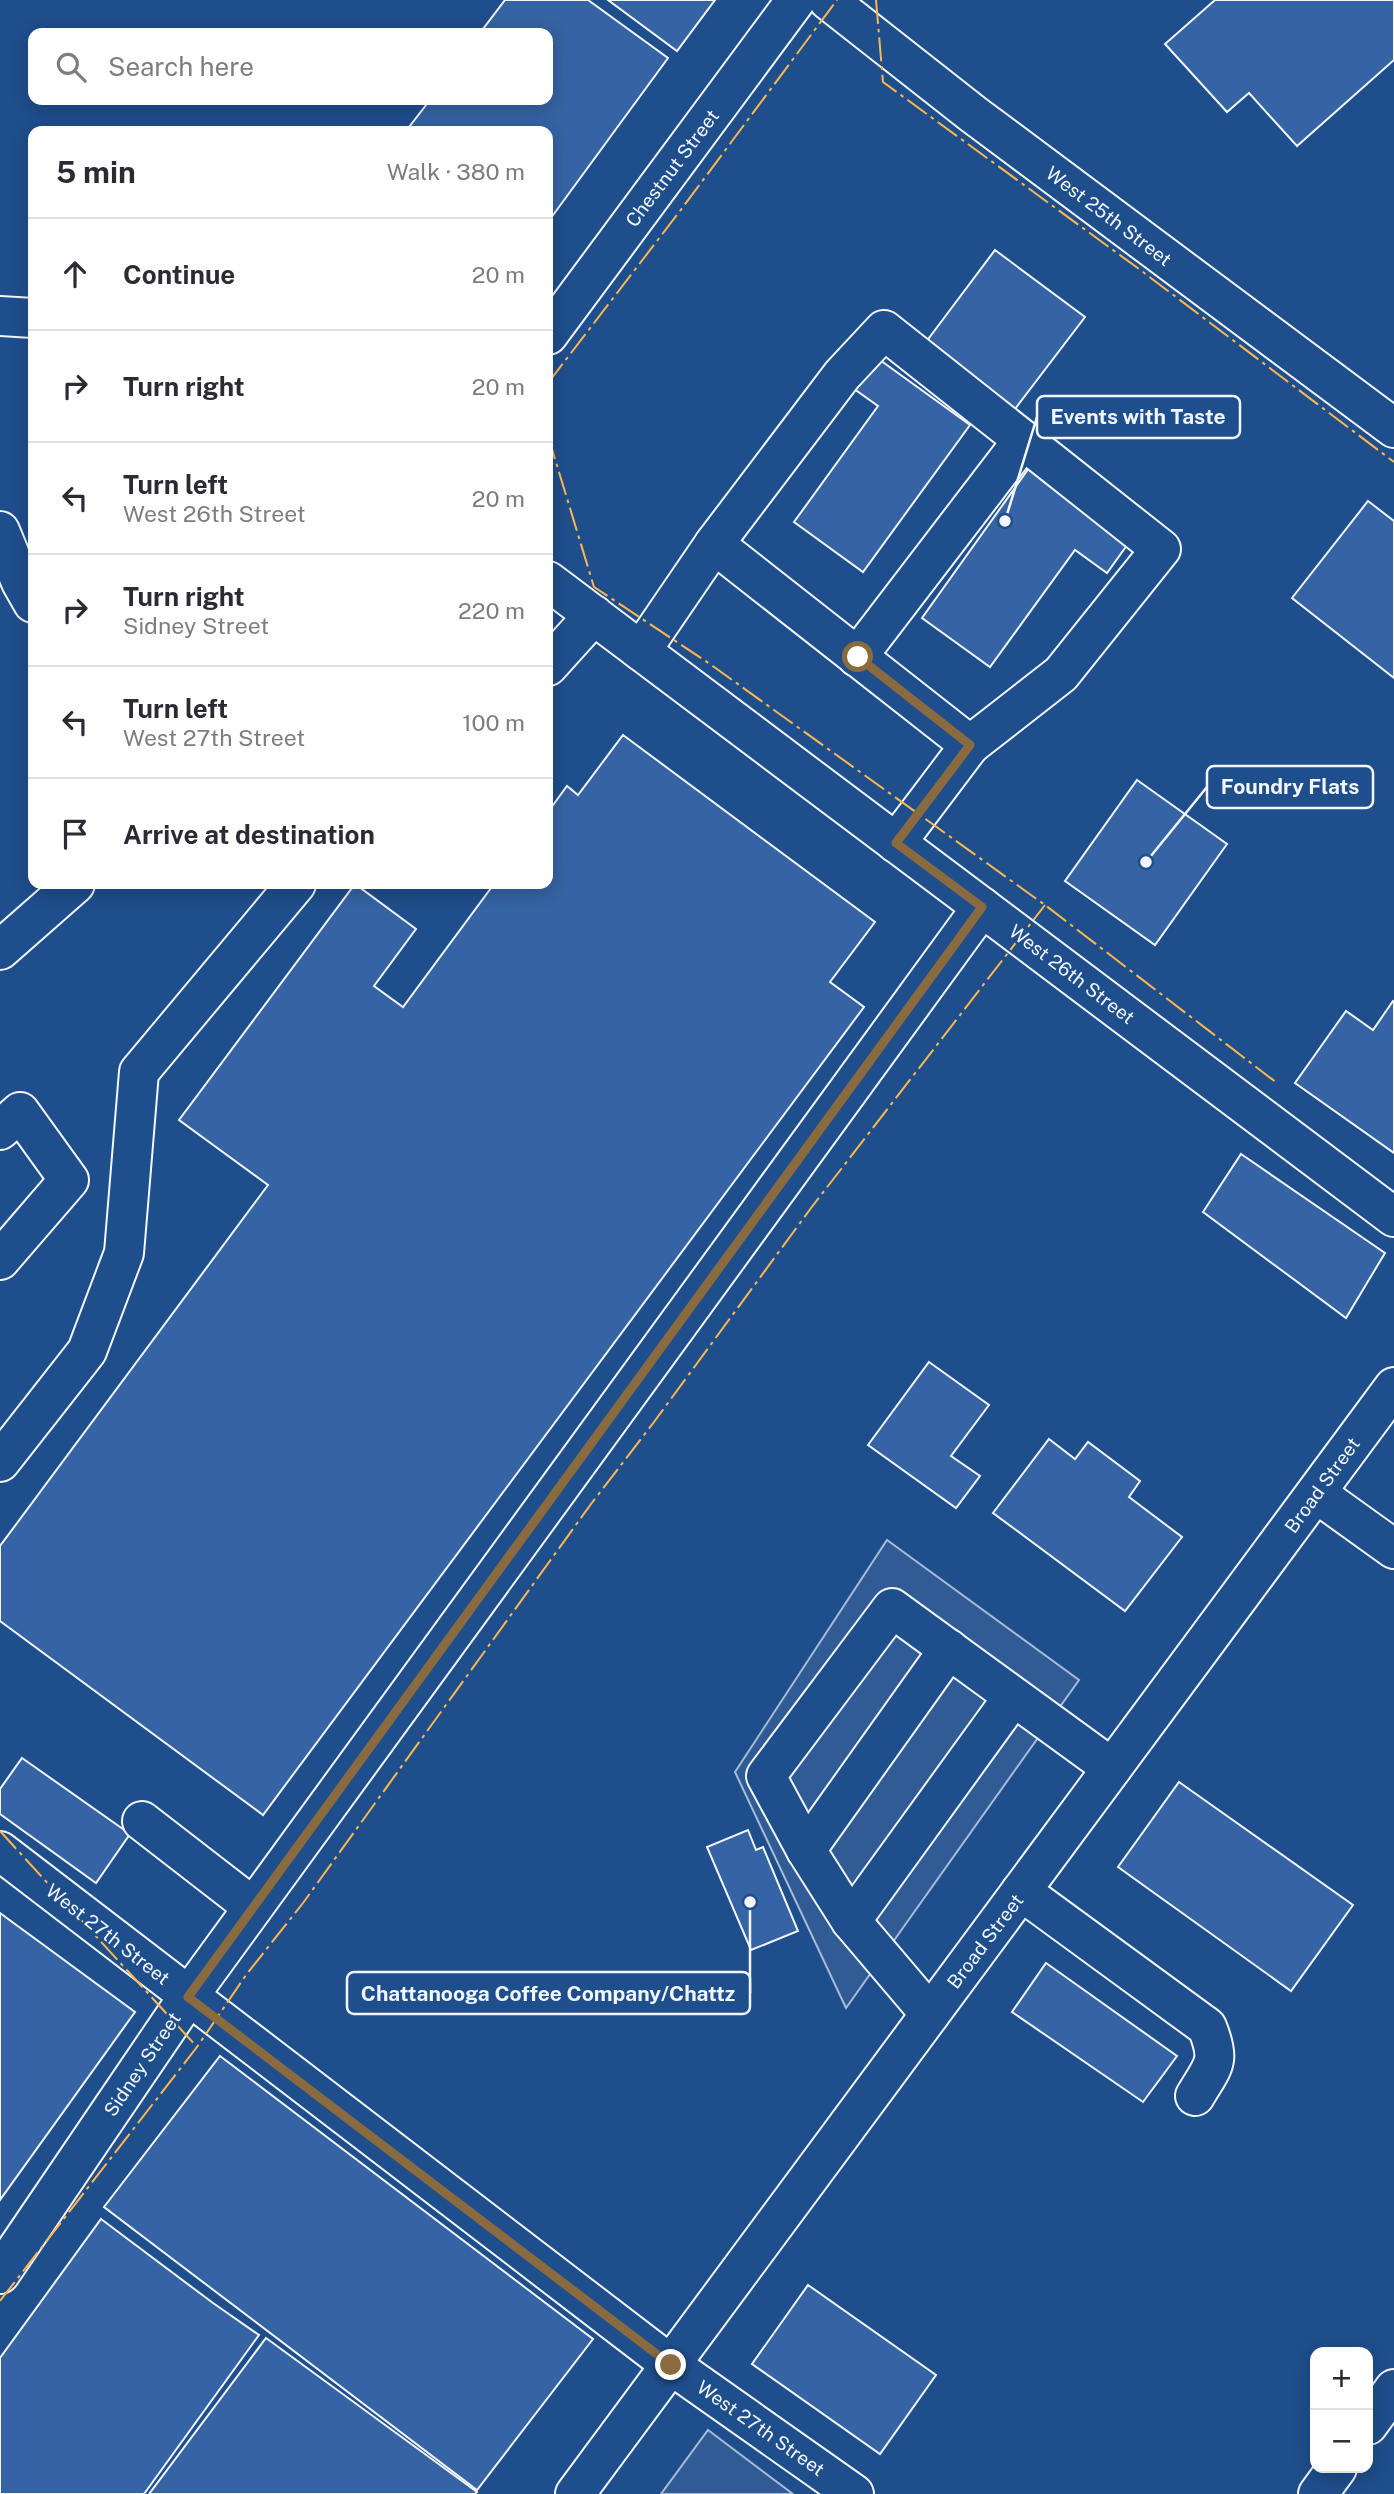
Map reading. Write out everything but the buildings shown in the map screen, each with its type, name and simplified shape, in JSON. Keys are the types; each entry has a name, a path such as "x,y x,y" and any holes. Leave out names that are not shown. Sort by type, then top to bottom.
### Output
{"street":[{"name":"Chestnut Street","path":"553,328 796,0"},
{"name":"West 25th Street","path":"828,0 973,114 1388,411"},
{"path":"0,316 28,318"},
{"path":"640,651 714,544 842,375 884,330 1161,549 1061,674 970,745 896,843"},
{"path":"858,657 1023,440"},
{"path":"0,531 28,594"},
{"path":"714,544 970,745"},
{"name":"West 26th Street","path":"553,585 1394,1217"},
{"path":"553,660 594,615"},
{"path":"0,950 69,889"},
{"path":"0,1462 87,1351 124,1253 139,1072 292,889"},
{"name":"Sidney Street","path":"0,2274 188,1997 982,907"},
{"path":"0,1130 20,1112 69,1180 0,1260"},
{"name":"Broad Street","path":"575,2494 1394,1387"},
{"path":"1316,1493 1394,1549"},
{"path":"930,2014 850,1921 806,1850 766,1776 892,1608 1112,1768"},
{"path":"806,1850 948,1649"},
{"path":"850,1921 1013,1697"},
{"path":"142,1821 253,1908"},
{"name":"West 27th Street","path":"0,1851 671,2365 855,2494"},
{"path":"1021,1891 1207,2026 1216,2050 1212,2068 1195,2095"},
{"path":"1373,2418 1394,2389"},
{"path":"1318,2494 1333,2473"}],"shaded area":[{"path":"887,1540 1079,1680 846,2008 735,1772"},
{"path":"708,2430 793,2494 661,2494"}],"power":[{"path":"553,376 837,0"},
{"path":"876,0 883,82 1139,269 1394,462"},
{"path":"553,452 594,587 710,664 1045,905 1277,1083"},
{"path":"0,2301 197,2047 246,1975 303,1903 591,1504 811,1208 1045,905"},
{"path":"0,1831 197,2047"}],"place":[{"name":"Events with Taste","path":"1005,521"},
{"name":"Foundry Flats","path":"1146,862"},
{"name":"Chattanooga Coffee Company/Chattz","path":"750,1902"}],"route":[{"path":"671,2365 188,1997 982,907 896,843 970,745 858,657"}]}
